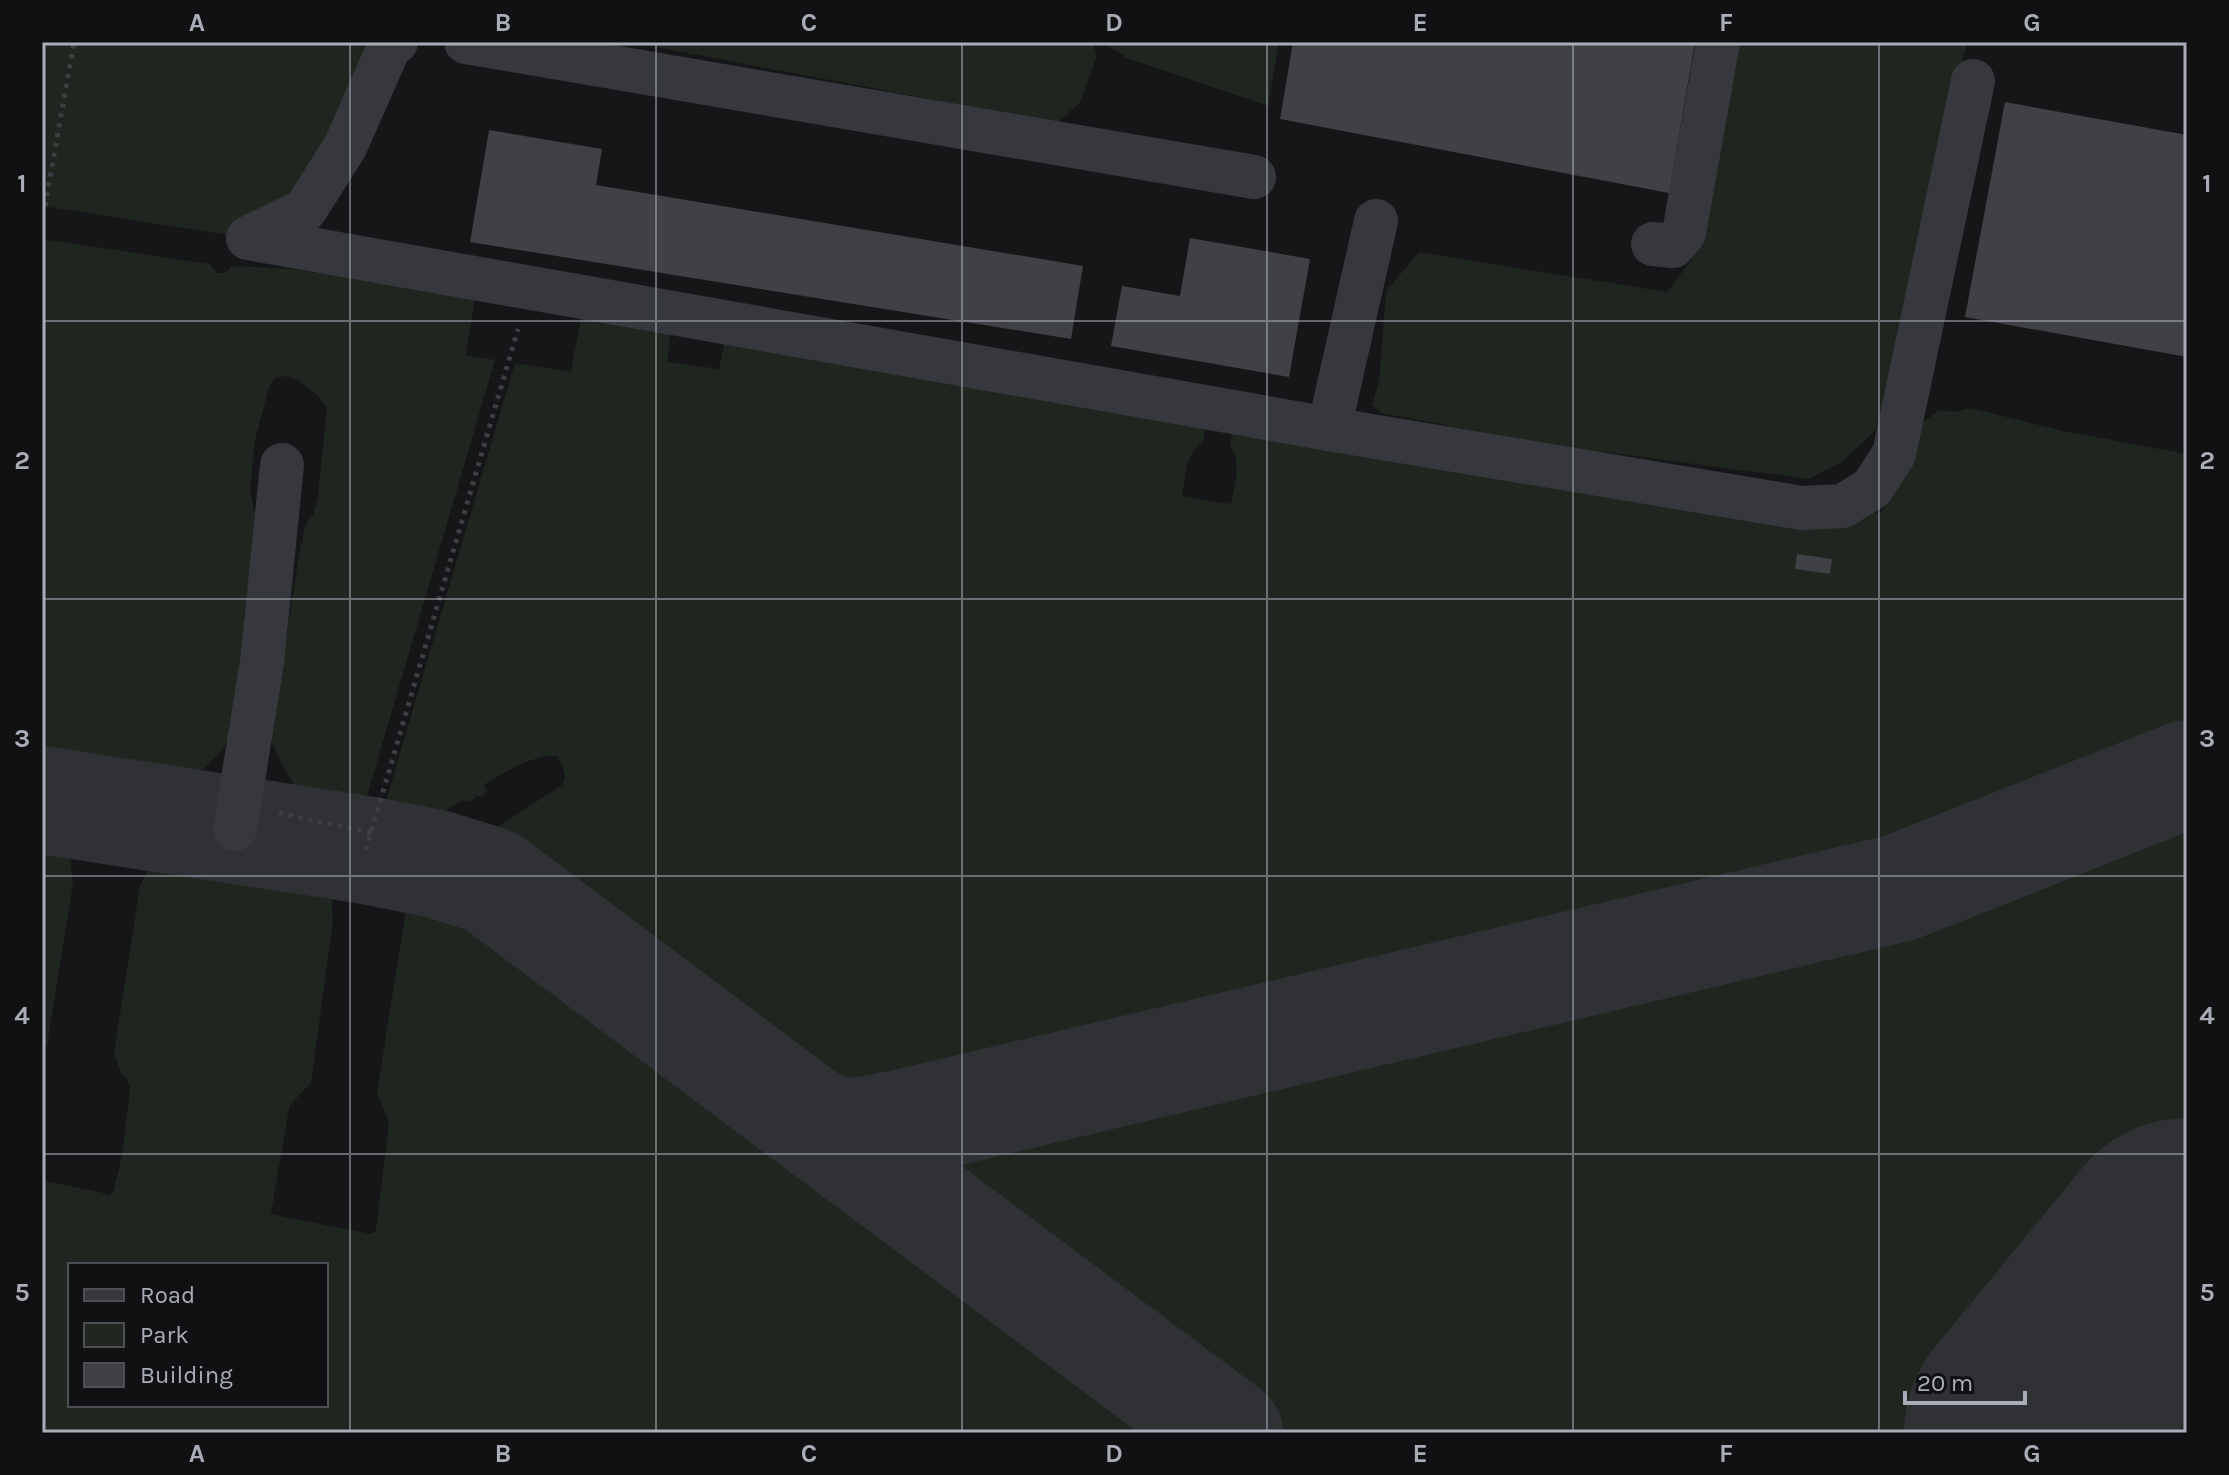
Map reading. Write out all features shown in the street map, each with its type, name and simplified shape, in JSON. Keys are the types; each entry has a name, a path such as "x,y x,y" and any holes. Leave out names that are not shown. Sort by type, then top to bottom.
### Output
{"lane":[{"path":"396,42 390,45 345,147 305,210 248,238 1329,429 1802,508 1843,506 1872,488 1894,454 1922,359 1973,81"},
{"path":"466,42 1254,177"},
{"path":"1653,244 1673,246 1684,233 1718,42"},
{"path":"1329,429 1376,221"},
{"path":"236,817 262,662 282,465"}],"path":[{"path":"45,206 74,42"},
{"path":"366,850 530,288"},
{"path":"236,817 371,833"}],"green space":[{"path":"42,42 390,42 345,147 248,238 42,206"},
{"path":"628,42 1093,42 1097,56 1080,102 1058,123"},
{"path":"1102,42 1279,42 1268,106 1127,58"},
{"path":"1734,42 1967,42 1881,425 1843,461 1809,479 1550,445 1381,413 1372,405 1379,382 1386,291 1419,252 1667,292 1692,259"},
{"path":"42,239 210,264 217,273 226,273 231,266 293,269 475,298 466,355 495,360 362,813 356,812 354,817 349,816 339,823 326,821 319,816 294,785 271,740 299,555 306,523 313,516 318,497 327,408 316,394 298,380 284,376 275,378 269,387 255,440 250,490 258,527 244,616 244,654 232,734 206,767 161,794 42,780"},
{"path":"581,317 671,332 667,362 719,369 725,341 1206,421 1203,442 1193,452 1187,466 1182,496 1231,504 1236,474 1236,459 1230,446 1233,427 1862,521 1872,513 1882,512 1894,493 1917,427 1939,410 1954,412 1971,408 2063,431 2187,454 2187,1433 1265,1433 476,844 477,840 562,785 563,767 558,757 541,757 511,769 485,784 484,789 488,789 482,796 476,796 470,802 462,800 413,832 384,828 386,821 381,818 515,363 571,372"},
{"path":"42,821 57,823 69,847 73,883 47,1046 42,1052"},
{"path":"180,839 312,861 331,890 333,920 311,1083 290,1105 271,1214 372,1234 376,1230 389,1123 377,1092 406,910 413,898 432,886 434,880 457,885 489,900 736,1095 1189,1433 42,1433 42,1180 107,1196 113,1193 122,1156 130,1089 114,1053 140,886 152,859 170,840"}],"building":[{"path":"1293,42 1695,42 1669,193 1280,119"},
{"path":"2005,102 2187,135 2187,357 1965,317"},
{"path":"489,130 602,149 596,185 1083,266 1071,339 470,242"},
{"path":"1190,238 1310,259 1289,377 1111,346 1122,286 1180,296"},
{"path":"1797,554 1832,559 1830,574 1795,569"}],"taxiway":[{"path":"812,1120 835,1130 846,1131 904,1123 1899,888 2187,774"},
{"path":"42,800 366,850 437,864 491,881 1229,1433"}],"runway":[{"path":"2039,1433 2187,1253"}]}
